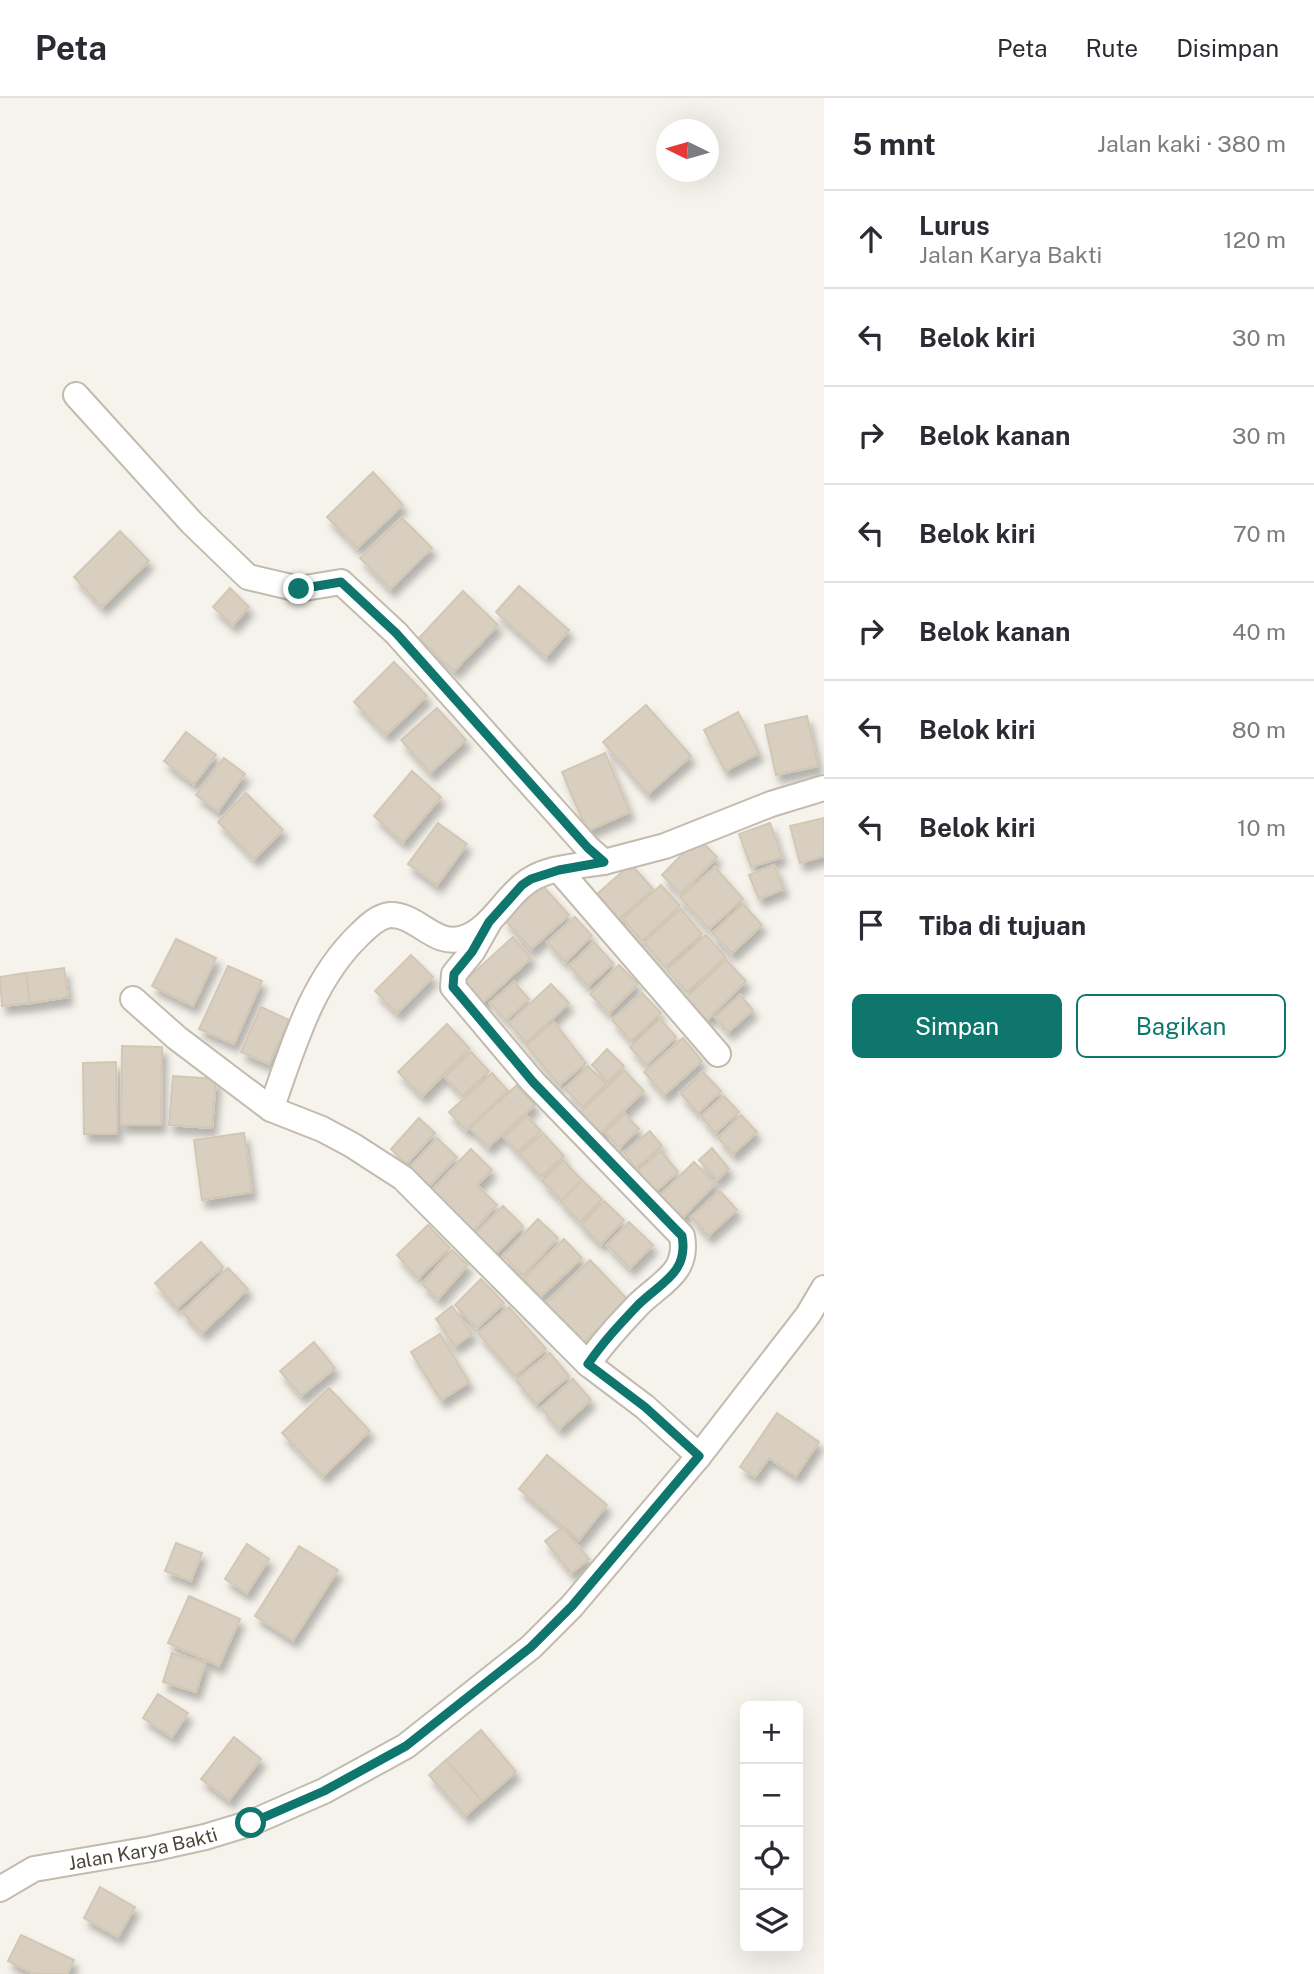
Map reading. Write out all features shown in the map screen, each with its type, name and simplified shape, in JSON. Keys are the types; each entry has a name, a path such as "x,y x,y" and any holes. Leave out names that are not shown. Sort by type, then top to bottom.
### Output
{"street":[{"path":"76,395 192,523 248,577 299,589 341,582 396,633 588,848 604,862"},
{"path":"588,1364 603,1341 642,1301 664,1285 676,1270 685,1250 682,1236 533,1082 453,987 454,974 472,952 489,922 522,885 531,879 665,846 772,804 824,788"},
{"path":"559,870 718,1054"},
{"path":"271,1109 303,1020 322,982 347,947 372,922 390,915 408,920 433,936 449,940 465,937 489,922"},
{"path":"133,999 177,1038 271,1109 322,1129 403,1178 588,1364 645,1407 699,1456"},
{"name":"Jalan Karya Bakti","path":"0,1889 34,1869 151,1849 251,1823 324,1791 406,1746 531,1647 572,1606 699,1456 808,1315 824,1288"}],"building":[{"path":"373,472 403,505 357,548 327,517"},
{"path":"402,518 432,548 390,589 360,558"},
{"path":"120,531 149,561 102,607 74,577"},
{"path":"519,586 569,630 546,657 496,612"},
{"path":"230,588 249,607 233,625 213,607"},
{"path":"463,591 498,625 454,671 419,638"},
{"path":"394,662 427,696 386,735 354,702"},
{"path":"646,705 691,756 648,794 603,742"},
{"path":"437,708 466,740 430,773 401,740"},
{"path":"738,712 759,753 725,771 704,730"},
{"path":"807,716 818,766 776,775 765,725"},
{"path":"186,732 216,755 194,784 164,761"},
{"path":"605,753 630,812 587,831 562,772"},
{"path":"224,758 245,774 218,811 196,795"},
{"path":"412,771 441,797 403,842 374,816"},
{"path":"246,793 283,830 254,859 218,822"},
{"path":"824,818 824,856 800,863 790,826"},
{"path":"438,823 467,844 437,885 408,864"},
{"path":"770,823 782,857 751,867 739,834"},
{"path":"698,838 717,857 681,894 662,875"},
{"path":"631,864 653,889 619,919 597,894"},
{"path":"774,865 784,889 759,899 749,875"},
{"path":"715,867 743,899 709,929 680,897"},
{"path":"542,885 569,915 531,949 504,919"},
{"path":"661,885 680,906 642,941 623,919"},
{"path":"743,904 762,925 732,953 712,933"},
{"path":"681,909 702,934 665,967 644,942"},
{"path":"575,917 592,936 565,962 547,942"},
{"path":"706,935 726,957 687,992 667,970"},
{"path":"513,937 531,958 478,1007 459,986"},
{"path":"176,939 216,958 193,1006 152,986"},
{"path":"594,942 613,963 588,986 569,966"},
{"path":"411,955 433,977 397,1013 375,991"},
{"path":"726,960 746,981 707,1020 686,998"},
{"path":"619,965 638,984 609,1013 590,994"},
{"path":"228,966 262,981 234,1044 199,1029"},
{"path":"64,968 68,997 30,1003 26,973"},
{"path":"26,973 30,1003 2,1006 0,977"},
{"path":"514,982 529,999 506,1020 490,1003"},
{"path":"551,984 569,1003 526,1043 509,1023"},
{"path":"642,993 661,1013 631,1041 612,1020"},
{"path":"740,995 753,1010 728,1032 715,1017"},
{"path":"261,1007 289,1020 269,1064 241,1052"},
{"path":"660,1019 676,1037 646,1065 630,1047"},
{"path":"554,1022 586,1063 559,1085 526,1045"},
{"path":"447,1024 470,1049 422,1096 398,1072"},
{"path":"683,1038 702,1061 664,1095 644,1072"},
{"path":"122,1046 162,1047 161,1125 121,1125"},
{"path":"607,1049 624,1066 608,1082 592,1065"},
{"path":"471,1052 489,1071 463,1096 445,1077"},
{"path":"116,1062 117,1134 84,1134 83,1063"},
{"path":"588,1066 606,1084 583,1107 565,1089"},
{"path":"624,1070 644,1091 600,1134 580,1113"},
{"path":"703,1072 721,1091 698,1113 680,1093"},
{"path":"492,1073 508,1091 466,1130 449,1112"},
{"path":"173,1076 216,1079 212,1128 169,1125"},
{"path":"517,1085 535,1105 488,1147 470,1128"},
{"path":"724,1096 739,1112 715,1133 701,1116"},
{"path":"625,1114 639,1129 619,1148 605,1132"},
{"path":"741,1115 757,1132 733,1154 718,1138"},
{"path":"527,1116 541,1131 518,1152 504,1137"},
{"path":"419,1118 435,1133 406,1164 391,1149"},
{"path":"650,1131 662,1146 636,1168 624,1153"},
{"path":"244,1133 252,1192 202,1200 194,1140"},
{"path":"543,1133 564,1156 541,1177 520,1154"},
{"path":"437,1138 457,1157 429,1186 410,1167"},
{"path":"712,1148 729,1169 717,1180 699,1160"},
{"path":"471,1149 492,1170 477,1185 497,1205 472,1232 430,1192"},
{"path":"661,1151 678,1172 655,1192 638,1171"},
{"path":"563,1160 582,1180 562,1201 542,1181"},
{"path":"694,1162 715,1184 681,1219 659,1196"},
{"path":"582,1180 602,1199 580,1222 561,1202"},
{"path":"720,1191 737,1210 708,1236 691,1217"},
{"path":"604,1201 624,1220 601,1244 581,1225"},
{"path":"503,1206 523,1226 494,1255 474,1235"},
{"path":"538,1219 558,1238 523,1275 503,1256"},
{"path":"629,1222 653,1245 630,1268 607,1245"},
{"path":"428,1225 450,1248 418,1278 397,1255"},
{"path":"564,1239 582,1258 540,1297 523,1279"},
{"path":"201,1242 223,1267 177,1308 155,1283"},
{"path":"452,1250 468,1265 438,1299 422,1284"},
{"path":"590,1260 628,1300 580,1346 543,1306"},
{"path":"228,1268 248,1289 202,1333 182,1312"},
{"path":"481,1279 504,1303 477,1328 455,1305"},
{"path":"452,1306 472,1334 455,1346 436,1319"},
{"path":"509,1307 546,1349 515,1376 478,1333"},
{"path":"440,1334 469,1382 441,1400 411,1352"},
{"path":"314,1342 335,1368 301,1396 280,1371"},
{"path":"550,1353 569,1376 536,1404 516,1380"},
{"path":"573,1379 591,1400 559,1429 541,1408"},
{"path":"329,1388 370,1431 323,1476 282,1433"},
{"path":"777,1413 819,1442 796,1476 769,1458 755,1477 740,1467"},
{"path":"547,1455 607,1505 579,1540 519,1489"},
{"path":"563,1527 589,1559 571,1573 545,1541"},
{"path":"176,1543 202,1553 191,1581 165,1571"},
{"path":"247,1544 269,1559 247,1593 225,1579"},
{"path":"299,1546 338,1570 293,1640 255,1616"},
{"path":"189,1596 240,1619 219,1666 168,1643"},
{"path":"172,1653 205,1663 196,1692 163,1682"},
{"path":"158,1694 188,1713 172,1737 143,1718"},
{"path":"481,1730 516,1772 482,1801 446,1760"},
{"path":"234,1737 261,1759 229,1800 201,1779"},
{"path":"446,1760 482,1801 465,1816 429,1775"},
{"path":"100,1887 135,1907 118,1937 84,1918"},
{"path":"21,1935 74,1960 67,1974 35,1974 8,1961"}],"route":[{"path":"251,1823 292,1807 406,1746 531,1647 572,1606 699,1456 645,1407 588,1364 603,1341 642,1301 664,1285 676,1270 685,1250 682,1236 533,1082 453,987 454,974 472,952 489,922 522,885 538,876 559,870 604,862 588,848 396,633 341,582 299,589"}]}
